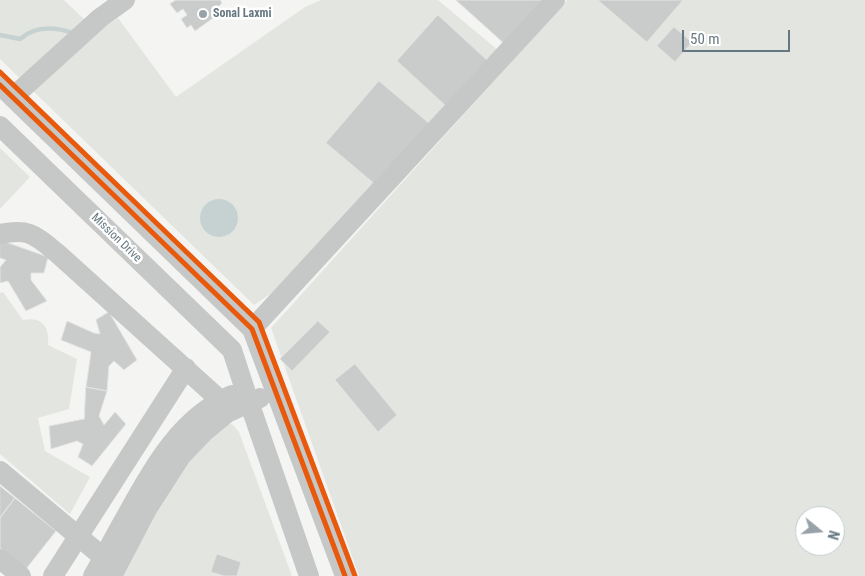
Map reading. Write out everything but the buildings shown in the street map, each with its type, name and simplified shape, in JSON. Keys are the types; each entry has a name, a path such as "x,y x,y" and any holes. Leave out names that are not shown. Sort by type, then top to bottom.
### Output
{"street":[{"path":"125,0 100,18 81,36 7,91 252,329 345,576"},
{"path":"252,329 555,0"},
{"name":"Mission Drive","path":"0,126 232,350 247,396"},
{"path":"0,234 14,231 27,232 39,238 220,400"},
{"path":"53,576 186,368"},
{"path":"112,576 141,505 152,472 169,447 192,420 220,400 247,396 273,386"},
{"path":"93,576 103,557 141,505 181,456 204,432 247,396"},
{"path":"247,396 309,576"},
{"path":"0,471 103,557"},
{"path":"0,559 21,576"}],"shaded area":[{"path":"0,0 64,0 98,31 118,18 176,97 305,7 321,0 438,0 499,51 279,288 254,305 0,59"},
{"path":"567,0 865,0 865,576 359,576 271,328"},
{"path":"0,148 30,177 0,209"},
{"path":"219,199 233,204 238,218 233,232 219,237 205,232 200,218 205,204"},
{"path":"3,292 23,320 40,321 43,324 48,333 48,345 77,359 69,409 38,418 45,451 90,477 70,514 0,454 0,293"},
{"path":"232,424 239,432 292,576 118,576 173,470 221,425"}],"waterway":[{"path":"0,35 20,39 26,34 40,29 54,29 76,34"}],"cycle path":[{"path":"0,72 259,322 355,576"},
{"path":"0,85 252,329 345,576"}],"place":[{"name":"Sonal Laxmi","path":"203,14"}]}
